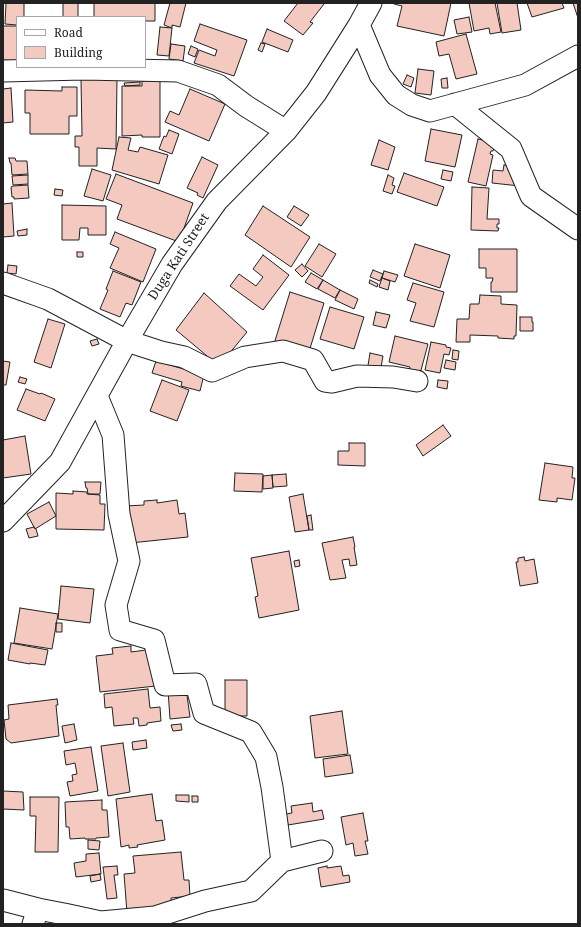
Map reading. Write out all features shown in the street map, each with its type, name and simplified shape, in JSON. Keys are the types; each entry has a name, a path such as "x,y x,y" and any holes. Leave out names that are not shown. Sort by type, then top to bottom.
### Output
{"street":[{"name":"Duga Kati Street","path":"3,521 60,462 172,264 217,201 286,131 316,93 359,25 371,3"},
{"path":"359,25 380,75 396,95 412,105 430,111 525,85 578,56"},
{"path":"3,71 83,69 178,72 218,85 246,106 286,131"},
{"path":"455,104 511,149 531,196 578,229"},
{"path":"3,283 48,299 127,342 184,357 212,371 245,357 283,351 313,360 325,382 332,382 357,376 393,377 417,381"},
{"path":"97,396 112,435 119,514 129,561 116,605 120,630 154,640 165,685 196,684 204,713 251,732 266,757 272,787 282,861"},
{"path":"3,900 36,917 64,914 100,923 155,917 205,901 251,891 282,861 322,851"}],"building":[{"path":"6,3 24,3 24,16 16,16 16,25 5,24"},
{"path":"63,3 78,3 78,16 63,16"},
{"path":"94,3 155,3 155,21 146,21 146,16 94,16"},
{"path":"170,3 186,3 180,27 172,25 172,28 164,25"},
{"path":"298,3 324,4 310,22 313,23 303,35 284,21"},
{"path":"451,3 444,36 397,26 402,6 394,4"},
{"path":"469,3 495,3 501,32 490,34 489,28 474,31"},
{"path":"497,3 517,3 521,30 502,33"},
{"path":"527,3 562,3 564,8 532,17"},
{"path":"573,3 578,3 578,18"},
{"path":"469,17 472,32 457,34 454,20"},
{"path":"200,24 247,40 234,76 194,63 199,50 215,56 217,50 194,41"},
{"path":"3,26 16,26 16,61 3,60"},
{"path":"160,27 172,28 169,56 157,55"},
{"path":"267,29 293,40 288,52 262,42"},
{"path":"466,34 477,74 456,79 449,54 439,56 436,42"},
{"path":"261,43 265,44 262,52 258,50"},
{"path":"171,44 185,46 183,61 169,59"},
{"path":"191,46 198,49 195,57 188,54"},
{"path":"418,69 434,71 431,95 415,93"},
{"path":"407,75 414,78 411,87 403,84"},
{"path":"447,78 448,88 442,88 441,79"},
{"path":"81,79 117,79 116,149 97,148 97,166 79,166 79,147 75,147 75,136 82,136"},
{"path":"142,81 160,81 160,137 142,137 142,135 122,136 122,86 142,86"},
{"path":"140,82 140,85 125,86 124,83"},
{"path":"62,87 77,87 77,116 69,116 69,134 30,134 30,113 25,113 25,90 62,91"},
{"path":"11,88 13,122 3,123 3,89"},
{"path":"190,89 225,104 209,141 165,122 170,111 179,115"},
{"path":"431,129 462,135 455,167 425,161"},
{"path":"169,130 179,134 172,154 159,149 164,136 166,137"},
{"path":"119,137 131,138 128,150 138,152 140,147 168,155 159,184 112,170"},
{"path":"478,139 493,142 492,148 494,148 490,154 493,155 486,186 468,182"},
{"path":"379,140 395,147 388,170 371,165"},
{"path":"202,157 218,165 203,198 197,195 198,193 187,188"},
{"path":"9,158 15,158 16,161 27,161 28,174 12,175"},
{"path":"504,165 514,166 529,187 492,183 493,170 503,171"},
{"path":"92,169 111,175 103,201 84,196"},
{"path":"443,170 453,172 451,181 441,179"},
{"path":"404,173 444,187 437,206 397,192"},
{"path":"116,174 193,203 179,242 117,219 122,205 106,199"},
{"path":"28,175 28,184 13,185 12,176"},
{"path":"388,175 394,178 392,185 395,186 392,194 383,191"},
{"path":"28,185 29,198 14,199 14,197 12,197 11,187"},
{"path":"472,187 489,188 487,219 499,219 499,224 497,224 497,228 499,228 498,231 471,230"},
{"path":"55,189 63,190 62,196 54,195"},
{"path":"12,203 14,236 3,237 3,204"},
{"path":"62,205 106,206 106,235 88,235 88,228 80,228 79,240 62,240"},
{"path":"263,206 310,237 291,267 245,235"},
{"path":"294,206 309,215 301,226 287,217"},
{"path":"27,229 27,235 18,236 17,231"},
{"path":"115,232 156,249 143,282 110,268 119,248 110,244"},
{"path":"319,244 336,254 322,277 305,266"},
{"path":"415,244 450,255 440,288 404,276"},
{"path":"479,249 517,249 517,292 491,292 491,282 493,278 486,278 486,268 479,268"},
{"path":"77,252 83,252 83,257 77,257"},
{"path":"263,255 289,275 263,310 230,286 239,274 256,286 263,277 253,269"},
{"path":"302,264 308,271 302,277 295,270"},
{"path":"8,265 17,266 16,274 7,273"},
{"path":"373,270 383,274 380,281 370,277"},
{"path":"113,271 141,282 132,305 126,303 120,317 100,309 108,290 106,289"},
{"path":"384,271 398,275 395,282 382,278"},
{"path":"311,273 323,280 317,289 305,282"},
{"path":"382,278 390,281 388,290 379,287"},
{"path":"323,280 340,290 335,298 318,289"},
{"path":"370,280 378,284 377,287 369,283"},
{"path":"413,283 444,292 434,327 410,321 416,303 407,300"},
{"path":"340,290 358,299 354,309 335,300"},
{"path":"290,292 324,303 308,355 274,344"},
{"path":"204,293 247,332 219,366 176,330"},
{"path":"480,295 501,296 501,304 517,305 516,336 514,336 514,339 498,338 498,336 470,335 470,342 456,342 457,319 469,319 470,304 479,304"},
{"path":"330,307 364,317 354,349 320,339"},
{"path":"376,312 390,315 386,328 373,325"},
{"path":"520,317 532,317 533,331 520,331"},
{"path":"48,319 65,324 51,368 34,362"},
{"path":"395,336 428,344 420,374 409,372 410,367 389,362"},
{"path":"97,339 99,344 92,346 90,341"},
{"path":"431,342 446,345 446,347 451,348 449,355 444,354 440,373 425,370"},
{"path":"453,350 459,351 458,360 452,359"},
{"path":"370,353 383,356 380,373 367,372"},
{"path":"446,360 456,362 455,370 444,368"},
{"path":"3,361 10,362 6,385 3,385"},
{"path":"156,361 204,375 200,391 181,386 182,382 152,373"},
{"path":"20,377 27,379 25,384 18,382"},
{"path":"162,380 189,390 177,421 150,411"},
{"path":"438,380 448,381 447,389 437,387"},
{"path":"26,389 55,399 45,421 17,410"},
{"path":"443,425 451,436 423,456 416,445"},
{"path":"25,436 31,474 3,478 3,440"},
{"path":"349,443 365,443 365,466 338,465 338,451 349,451"},
{"path":"545,463 573,467 572,478 575,478 572,500 557,498 557,502 539,500"},
{"path":"235,473 263,474 262,492 234,491"},
{"path":"286,474 287,486 273,487 272,475"},
{"path":"272,475 273,488 263,489 263,476"},
{"path":"85,482 101,482 100,494 88,494"},
{"path":"73,491 100,495 100,504 105,504 104,530 56,529 56,493 73,494"},
{"path":"303,494 309,530 295,532 289,497"},
{"path":"157,500 157,503 177,500 179,514 185,513 188,537 130,543 126,506 144,505 144,501"},
{"path":"49,502 56,516 35,529 27,514"},
{"path":"311,515 313,530 309,530 307,516"},
{"path":"34,527 38,536 29,538 26,529"},
{"path":"353,537 357,565 350,566 349,559 342,560 346,578 330,580 322,543"},
{"path":"289,551 299,610 259,618 255,597 258,596 251,558"},
{"path":"524,557 525,561 534,559 538,583 520,586 516,562 518,562 518,558"},
{"path":"299,560 300,566 295,567 294,561"},
{"path":"61,586 94,589 90,623 58,619"},
{"path":"20,608 58,614 52,649 14,643"},
{"path":"56,623 62,623 62,632 56,632"},
{"path":"11,643 48,650 45,665 8,660"},
{"path":"131,646 131,652 146,650 156,686 100,692 96,656 113,654 112,648"},
{"path":"225,680 247,680 247,716 225,716"},
{"path":"186,688 190,717 170,719 168,690"},
{"path":"148,689 150,708 160,707 161,721 139,726 138,718 133,718 134,724 114,726 112,707 105,708 104,694"},
{"path":"57,699 58,705 56,705 59,736 11,743 6,739 4,720 9,719 8,705"},
{"path":"342,711 348,754 315,758 310,716"},
{"path":"74,724 77,740 65,743 62,726"},
{"path":"181,724 182,730 173,731 171,725"},
{"path":"146,740 147,748 133,750 132,742"},
{"path":"123,743 130,792 108,796 101,746"},
{"path":"91,747 98,791 70,796 67,782 73,781 72,775 77,774 75,763 66,765 64,751"},
{"path":"350,755 353,773 325,777 323,759"},
{"path":"3,791 23,792 24,810 3,809"},
{"path":"152,794 156,821 162,820 165,840 137,845 138,847 129,848 129,845 121,847 116,799"},
{"path":"176,795 189,795 189,802 176,801"},
{"path":"192,796 198,796 198,802 192,802"},
{"path":"30,797 59,797 58,852 35,852 36,816 30,816"},
{"path":"102,800 102,810 107,810 109,837 96,839 70,839 69,827 66,827 65,802"},
{"path":"312,803 313,812 322,810 324,819 288,825 286,814 292,813 291,806"},
{"path":"363,813 368,841 365,841 368,854 355,856 353,843 346,845 341,817"},
{"path":"88,840 100,841 99,850 88,849"},
{"path":"181,852 184,880 189,880 190,896 171,898 172,909 127,913 124,874 135,873 133,856"},
{"path":"99,853 101,874 76,877 74,863 86,861 86,854"},
{"path":"117,866 118,875 114,875 117,898 107,899 103,867"},
{"path":"327,866 327,868 341,866 343,876 349,875 350,882 321,887 318,868"},
{"path":"100,874 101,880 91,882 90,876"}]}
